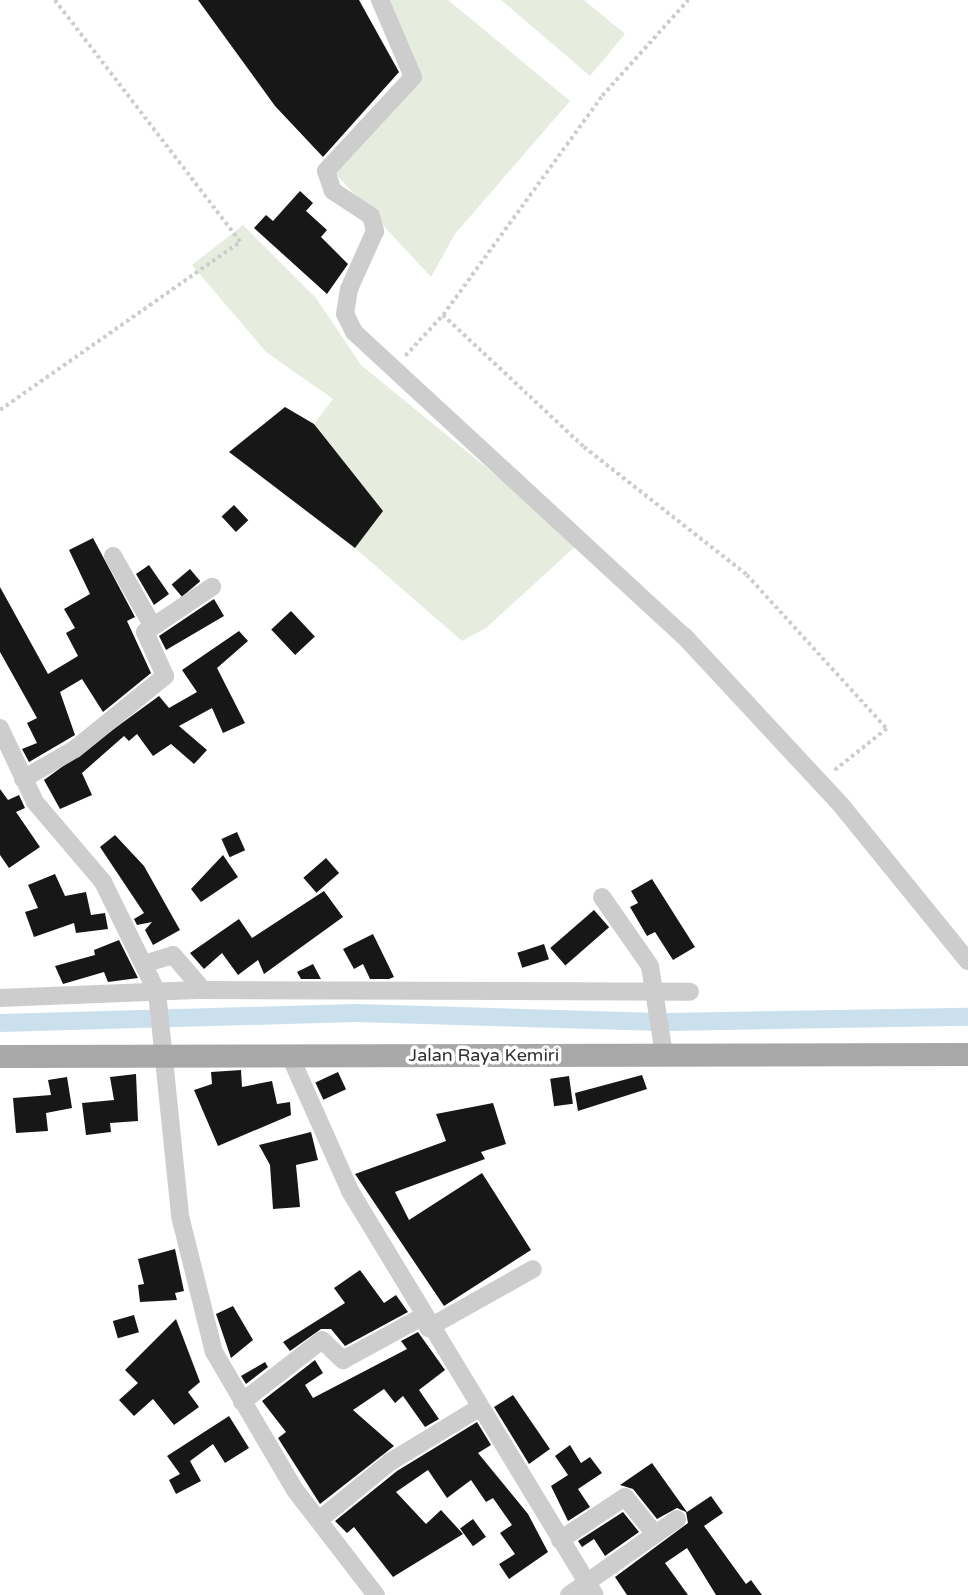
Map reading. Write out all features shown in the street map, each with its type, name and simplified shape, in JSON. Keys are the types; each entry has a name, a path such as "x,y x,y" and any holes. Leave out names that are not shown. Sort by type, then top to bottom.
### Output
{"main road":[{"name":"Jalan Raya Kemiri","path":"0,1056 165,1046 290,1056 663,1049 968,1054"}],"street":[{"path":"380,0 413,77 331,161 326,181 371,216 375,231 349,289 345,314 354,332 684,636 818,784 968,961"},
{"path":"113,556 152,625"},
{"path":"23,779 75,749 165,676 146,642 152,625 212,587"},
{"path":"0,728 23,779 103,882 147,963 158,995 183,1238 214,1352 242,1402 369,1592"},
{"path":"603,897 646,957 656,994 663,1049"},
{"path":"147,963 173,955 203,990"},
{"path":"0,998 158,995 203,990 656,994 690,992"},
{"path":"290,1056 345,1181 477,1409 591,1588"},
{"path":"242,1402 322,1340 343,1360 533,1269"},
{"path":"319,1520 390,1462 477,1409"},
{"path":"560,1540 625,1497 655,1534"},
{"path":"569,1595 591,1588 677,1519"}],"path":[{"path":"0,410 240,242 54,0"},
{"path":"394,368 443,315 495,236 602,96 688,0"},
{"path":"443,315 584,447 747,575 887,729 818,784"}],"green space":[{"path":"385,0 448,0 570,101 455,234 431,277 331,169 420,75"},
{"path":"501,0 584,0 625,34 590,76"},
{"path":"243,225 316,298 361,365 579,543 486,628 462,641 355,548 314,424 333,399 266,352 192,265"}],"building":[{"path":"198,0 359,0 399,72 323,157 275,106"},
{"path":"300,191 313,203 306,211 327,230 321,237 348,264 327,294 254,228 266,215 273,221"},
{"path":"285,407 314,424 383,511 355,548 229,452"},
{"path":"234,505 248,520 236,532 222,517"},
{"path":"93,538 135,617 127,621 151,673 103,712 82,679 60,692 75,735 29,762 22,749 37,743 27,723 37,718 0,652 0,587 48,674 78,656 66,633 75,628 64,609 90,594 69,550"},
{"path":"149,565 169,594 154,605 136,574"},
{"path":"190,569 200,581 182,597 172,584"},
{"path":"214,599 224,616 166,650 159,636"},
{"path":"291,611 315,637 295,655 271,629"},
{"path":"239,631 248,641 217,668 245,723 223,733 212,708 179,726 207,750 194,764 171,744 153,756 137,734 129,741 124,736 82,773 92,795 60,809 44,780 159,696 169,708 197,692 182,670"},
{"path":"0,789 8,800 19,795 25,808 16,812 40,847 9,868 0,855"},
{"path":"237,832 245,850 230,857 221,839"},
{"path":"115,835 144,866 180,930 153,945 145,930 152,922 137,925 134,919 144,913 100,847"},
{"path":"223,855 238,877 201,902 191,889"},
{"path":"326,858 339,873 316,893 303,878"},
{"path":"55,874 65,896 86,892 91,915 105,913 108,929 76,933 74,923 34,937 25,912 38,908 28,885"},
{"path":"652,879 695,947 673,960 655,932 647,936 630,907 638,903 631,891"},
{"path":"324,891 343,917 264,974 258,960 238,975 222,953 204,969 190,953 239,919 252,938"},
{"path":"594,910 609,927 565,965 550,948"},
{"path":"373,934 394,977 370,979 363,964 354,969 343,949"},
{"path":"119,940 138,978 108,982 104,972 63,984 55,966 95,955 94,950"},
{"path":"544,944 549,959 522,968 517,953"},
{"path":"313,964 321,979 301,979 297,972"},
{"path":"241,1070 242,1087 272,1081 277,1104 290,1102 291,1115 218,1146 194,1090 212,1084 211,1072"},
{"path":"338,1072 346,1089 323,1100 315,1083"},
{"path":"136,1074 138,1121 110,1123 111,1132 86,1135 82,1103 114,1100 110,1077"},
{"path":"642,1075 647,1089 578,1111 575,1093"},
{"path":"569,1076 573,1104 554,1106 550,1079"},
{"path":"67,1077 72,1108 46,1113 48,1131 16,1133 13,1098 51,1095 48,1080"},
{"path":"493,1103 506,1144 481,1152 485,1159 395,1192 409,1220 482,1173 531,1250 444,1306 355,1174 446,1141 436,1114"},
{"path":"311,1132 318,1160 296,1165 300,1207 273,1209 270,1165 259,1145"},
{"path":"175,1249 184,1291 175,1293 177,1300 140,1302 138,1285 144,1284 138,1259"},
{"path":"360,1270 384,1303 396,1295 408,1312 345,1346 331,1329 321,1329 290,1351 283,1342 345,1303 334,1288"},
{"path":"233,1306 253,1340 231,1358 216,1314"},
{"path":"134,1315 139,1332 118,1338 113,1321"},
{"path":"176,1319 200,1382 188,1392 199,1407 174,1425 153,1399 134,1416 119,1400 138,1383 125,1370"},
{"path":"418,1332 445,1370 419,1390 439,1419 425,1427 403,1396 395,1403 384,1389 353,1410 394,1446 320,1504 278,1438 286,1432 262,1401 315,1360 323,1373 305,1385 313,1398 407,1349 401,1341"},
{"path":"265,1362 268,1367 246,1384 241,1376"},
{"path":"513,1395 550,1449 529,1464 494,1407"},
{"path":"229,1416 249,1448 225,1463 213,1444 190,1461 201,1481 176,1494 169,1480 180,1474 167,1456"},
{"path":"477,1422 491,1445 478,1453 528,1514 548,1552 509,1579 499,1564 515,1554 500,1533 512,1525 493,1498 486,1502 471,1480 447,1498 428,1470 396,1492 426,1524 441,1510 463,1534 393,1577 354,1527 347,1533 335,1521 397,1471"},
{"path":"570,1445 581,1463 590,1457 602,1473 578,1489 590,1507 568,1521 551,1486 568,1475 555,1456"},
{"path":"652,1463 687,1512 711,1496 723,1513 704,1526 746,1584 751,1580 762,1595 716,1595 687,1548 665,1563 688,1595 627,1595 615,1577 688,1523 686,1512 677,1508 657,1519 633,1489 620,1485"},
{"path":"623,1512 639,1532 605,1556 594,1539 582,1547 578,1541"},
{"path":"473,1519 486,1537 473,1546 460,1528"}],"waterway":[{"path":"0,1023 355,1013 667,1022 968,1017"}]}
